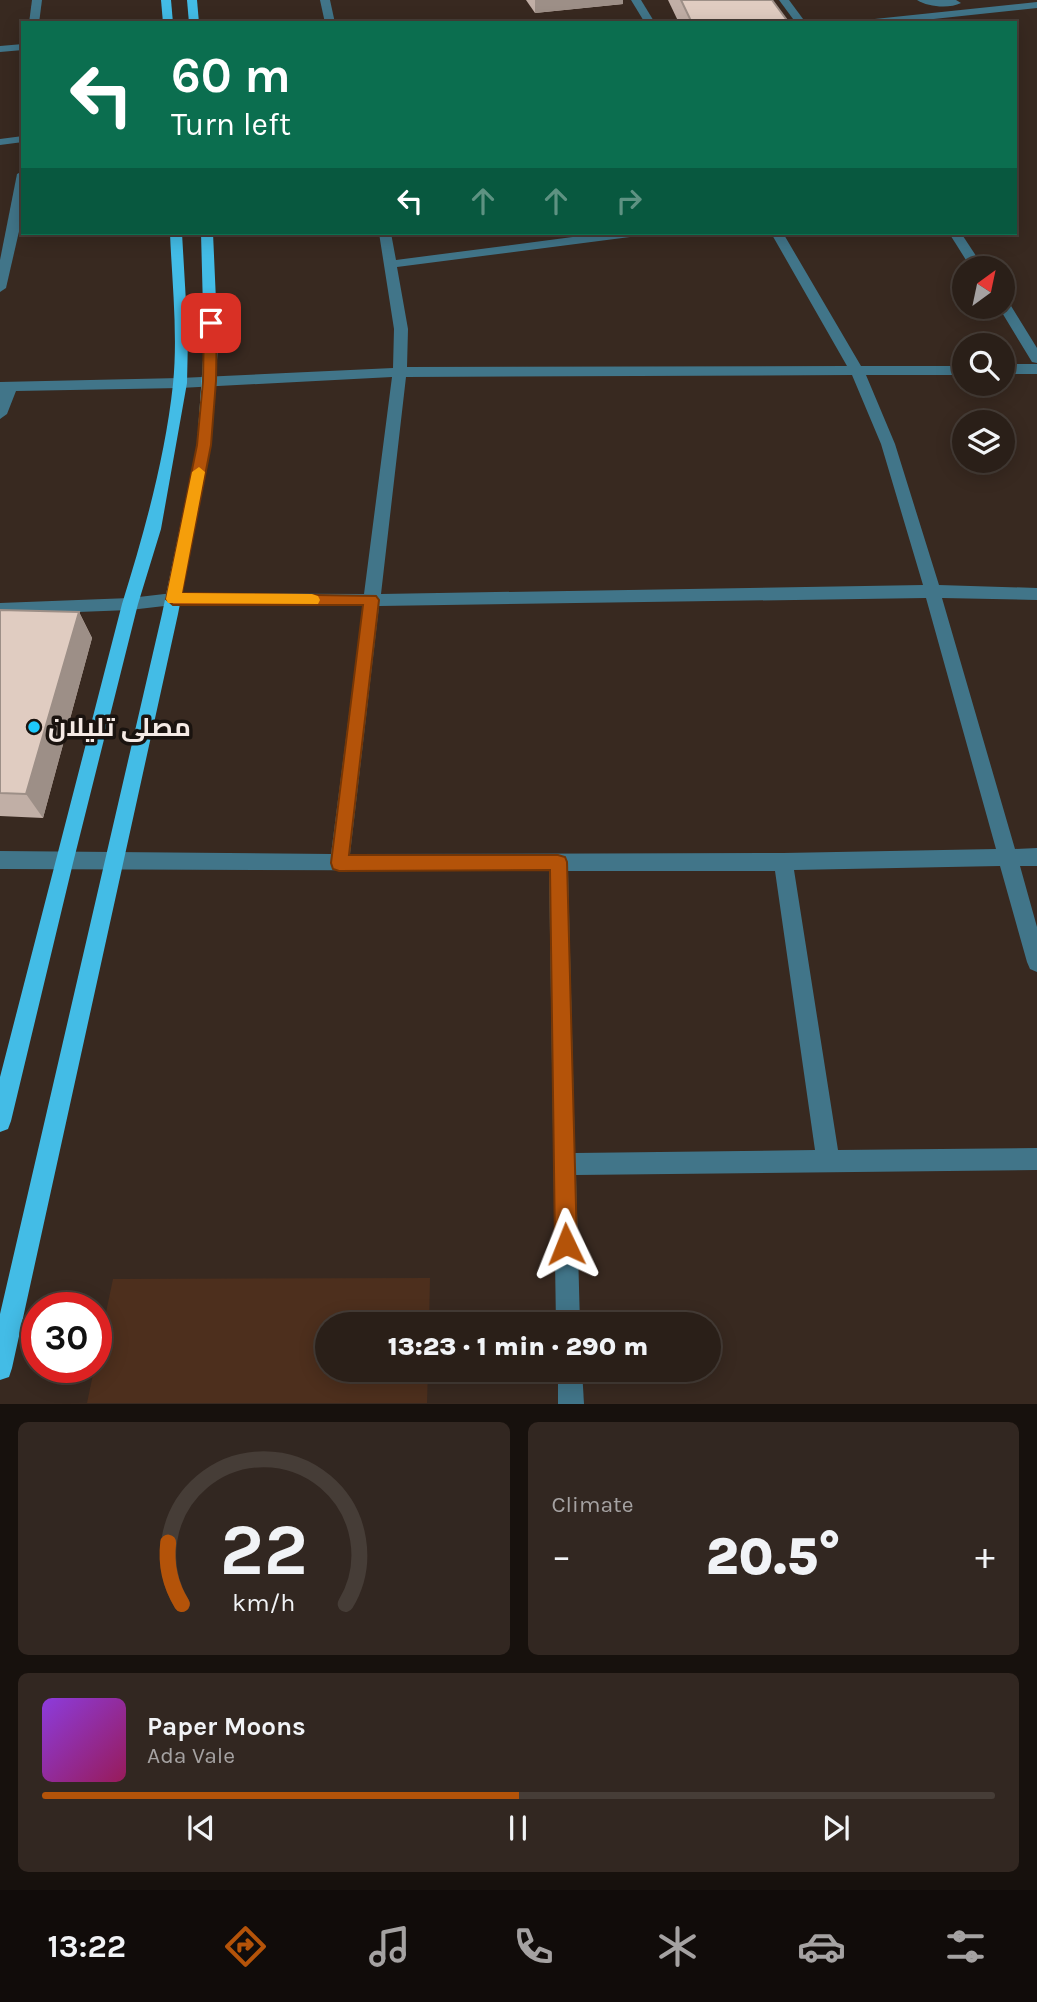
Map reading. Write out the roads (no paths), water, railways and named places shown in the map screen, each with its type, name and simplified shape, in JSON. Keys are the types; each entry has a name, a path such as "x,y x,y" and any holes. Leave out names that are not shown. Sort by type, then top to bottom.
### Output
{"main road":[{"path":"166,0 168,21"},
{"path":"192,0 194,21"},
{"path":"0,1121 63,863 130,604 153,528 180,383 181,297 176,235"},
{"path":"0,1368 173,599 204,445 210,381 207,235"}],"street":[{"path":"34,21 37,0"},
{"path":"325,0 330,21"},
{"path":"636,0 649,21"},
{"path":"784,0 800,21"},
{"path":"922,0 942,4 998,0"},
{"path":"884,21 1037,5"},
{"path":"0,50 21,47"},
{"path":"0,142 21,139"},
{"path":"1,281 21,188"},
{"path":"339,863 400,372 401,329 385,235"},
{"path":"391,264 615,235"},
{"path":"778,235 857,371 888,444 1037,962"},
{"path":"956,235 970,256"},
{"path":"1012,319 1037,359"},
{"path":"1015,369 1037,369"},
{"path":"0,414 6,387 180,383 400,372 952,370"},
{"path":"0,608 130,604 173,599 371,600 965,591 1037,594"},
{"path":"0,860 63,863 783,862 1037,857"},
{"path":"558,862 568,1312"},
{"path":"783,862 828,1161"},
{"path":"563,1164 1037,1159"},
{"path":"570,1382 571,1404"}],"place":[{"name":"مصلى تليلان","path":"34,727"}]}
